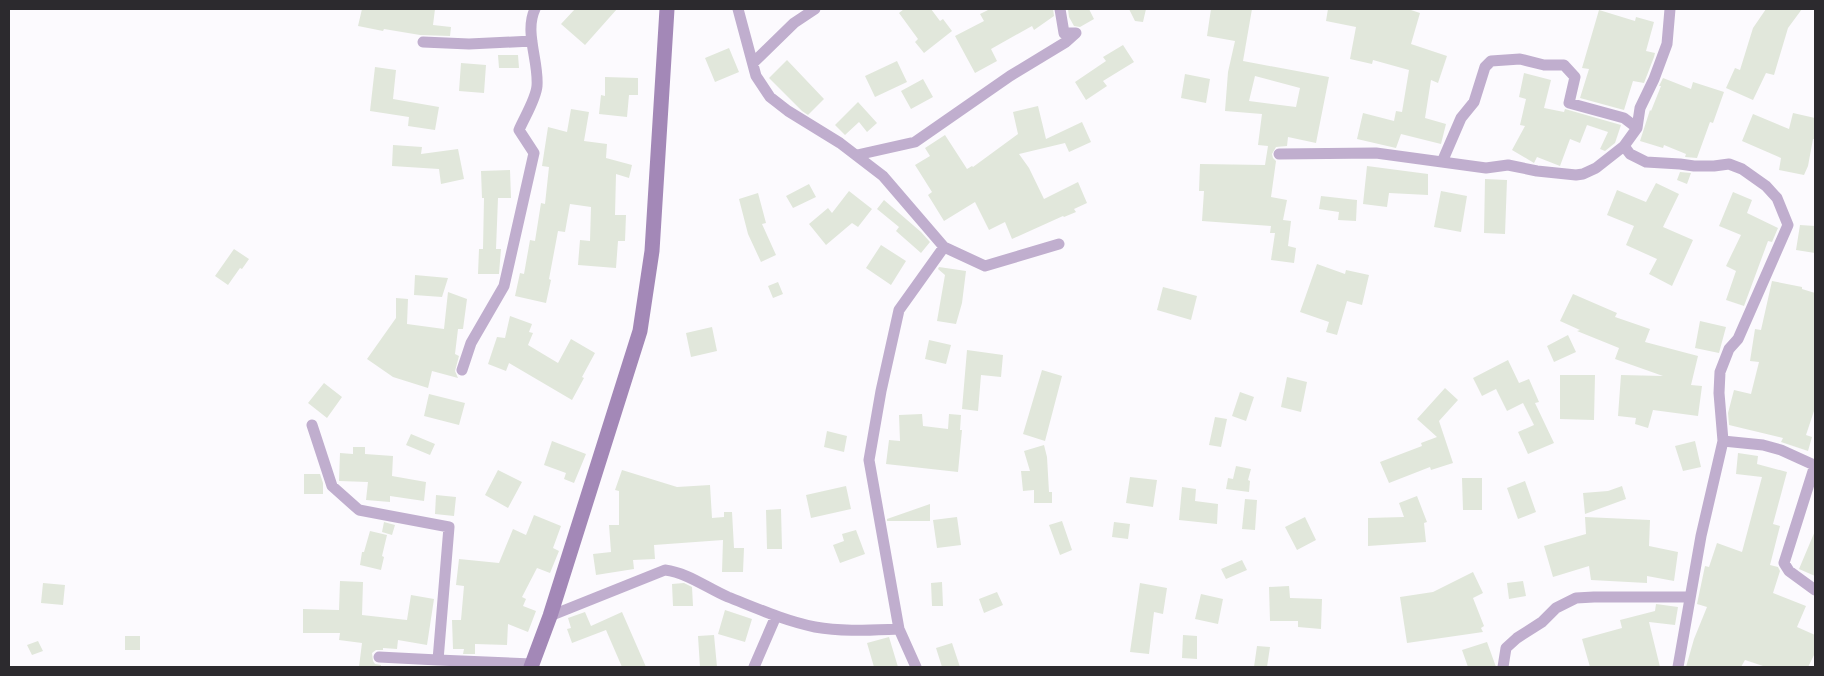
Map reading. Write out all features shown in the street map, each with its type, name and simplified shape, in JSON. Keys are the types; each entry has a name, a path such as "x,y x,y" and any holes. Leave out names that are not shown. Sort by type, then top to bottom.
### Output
{"street":[{"path":"462,370 471,343 504,286 534,152 519,130 537,88 537,67 532,41 531,21 535,9"},
{"path":"379,657 531,666 550,616 640,331 652,251 667,9"},
{"path":"738,9 756,76 770,97 788,111 840,143 883,176 944,247 986,266 1058,244"},
{"path":"753,62 794,23 815,9"},
{"path":"857,155 915,142 1010,76 1066,42 1076,33 1064,33 1060,9"},
{"path":"1279,154 1376,153 1486,168 1508,165 1537,171 1583,174 1596,168 1624,146 1637,128 1640,108 1654,79 1667,44 1670,9"},
{"path":"423,42 469,44 532,41"},
{"path":"1442,162 1461,118 1474,102 1485,67 1491,61 1520,59 1544,65 1564,65 1575,77 1569,103 1624,118 1637,128"},
{"path":"1624,146 1630,154 1646,162 1694,166 1729,164 1742,169 1766,186 1777,198 1788,225 1738,339 1729,349 1720,372 1719,392 1723,441 1701,536 1678,667"},
{"path":"916,667 899,629 870,460 881,392 899,310 944,247"},
{"path":"312,425 332,486 359,510 449,528 438,660"},
{"path":"1723,441 1763,445 1781,450 1815,465 1784,563 1789,571 1815,590"},
{"path":"550,616 665,570 677,572 722,594 776,616 815,627 856,631 899,629"},
{"path":"1503,667 1506,648 1511,643 1542,622 1556,608 1576,598 1594,596 1689,597"},
{"path":"754,667 776,616"}],"building":[{"path":"362,9 435,9 433,25 451,27 450,36 420,35 384,29 383,31 358,26"},
{"path":"575,9 617,9 585,45 561,24"},
{"path":"904,9 931,9 940,21 943,19 952,31 924,53 915,42 918,39 899,13"},
{"path":"990,9 1053,9 1054,16 1034,30 1032,26 991,49 997,61 975,73 955,36 984,21 980,14"},
{"path":"1068,9 1089,9 1094,19 1080,27 1074,26 1069,17"},
{"path":"1129,9 1146,9 1143,22 1135,21"},
{"path":"1211,9 1252,9 1243,61 1329,77 1316,143 1288,137 1287,146 1276,147 1272,154 1276,161 1271,197 1287,200 1283,220 1291,221 1288,246 1296,248 1294,263 1271,260 1275,233 1270,233 1271,226 1202,221 1204,191 1199,191 1200,164 1265,165 1268,146 1258,145 1262,114 1225,111 1228,72 1235,41 1207,36","holes":["1255,76 1300,88 1296,107 1249,101"]},
{"path":"1328,9 1408,9 1420,13 1411,44 1447,56 1438,83 1431,80 1425,118 1446,124 1441,144 1401,134 1396,148 1357,139 1363,113 1394,121 1396,111 1402,112 1409,70 1373,60 1372,64 1350,59 1356,27 1326,21"},
{"path":"1766,9 1802,9 1788,28 1774,75 1766,73 1753,100 1726,88 1735,68 1740,70 1753,28"},
{"path":"1599,10 1635,21 1636,17 1654,22 1646,51 1655,53 1654,57 1644,83 1633,81 1624,110 1580,98 1589,69 1582,68"},
{"path":"1123,45 1134,62 1103,81 1107,86 1086,100 1075,82 1106,61 1103,57"},
{"path":"729,48 739,72 715,82 705,58"},
{"path":"498,55 518,55 519,68 499,68"},
{"path":"787,60 824,99 808,115 769,78"},
{"path":"897,61 907,82 875,97 865,76"},
{"path":"461,63 486,65 484,93 459,91"},
{"path":"375,67 396,70 393,99 439,107 435,130 408,126 409,117 370,111"},
{"path":"1524,73 1551,80 1544,108 1564,112 1565,109 1621,125 1615,143 1605,151 1600,149 1608,132 1587,125 1580,143 1570,139 1560,166 1537,157 1534,163 1512,150 1525,126 1520,125 1526,99 1519,97"},
{"path":"1185,74 1210,79 1206,103 1181,98"},
{"path":"605,77 638,78 638,95 629,95 627,117 599,114 601,95 605,96"},
{"path":"1663,78 1691,89 1693,82 1724,92 1713,123 1710,122 1697,158 1685,157 1686,154 1664,145 1663,148 1640,141"},
{"path":"923,79 933,97 911,109 901,91"},
{"path":"858,102 877,123 867,132 859,122 845,135 835,125"},
{"path":"1038,106 1046,139 1082,122 1091,142 1069,152 1065,143 1019,154 1029,168 1044,199 1078,182 1087,203 1074,209 1076,212 1012,239 1005,222 989,230 975,202 944,221 928,195 932,192 915,165 930,156 925,148 945,135 967,169 973,167 1018,134 1013,112"},
{"path":"571,109 589,112 584,141 607,144 606,158 632,165 629,178 616,174 615,215 626,215 625,241 618,241 616,268 578,265 580,240 590,241 591,207 570,204 565,232 558,231 546,303 515,296 520,273 524,274 530,240 535,241 541,203 545,204 549,167 542,166 548,127 567,132"},
{"path":"1793,113 1815,118 1815,139 1813,139 1808,166 1804,175 1779,170 1781,158 1742,141 1753,114 1789,129"},
{"path":"393,145 422,147 421,154 458,149 464,179 441,184 439,169 392,166"},
{"path":"1367,166 1428,174 1428,195 1389,193 1387,207 1363,204"},
{"path":"510,170 511,198 498,198 496,249 501,249 499,274 478,274 479,249 483,249 484,198 482,198 481,171"},
{"path":"1680,172 1691,173 1687,184 1677,180"},
{"path":"1485,179 1507,180 1505,234 1484,233"},
{"path":"1656,183 1679,194 1663,227 1693,240 1672,286 1649,274 1657,259 1626,245 1634,226 1607,215 1617,190 1646,202"},
{"path":"809,184 816,197 793,208 786,196"},
{"path":"849,191 872,209 858,227 852,223 826,245 809,224 828,208 832,213"},
{"path":"1441,191 1467,196 1461,232 1434,227"},
{"path":"1733,192 1752,200 1747,213 1778,228 1772,242 1768,241 1744,306 1726,300 1736,271 1726,266 1741,235 1719,226"},
{"path":"758,193 766,223 762,224 776,255 761,262 748,234 739,199"},
{"path":"1321,196 1357,200 1356,221 1338,220 1339,212 1319,209"},
{"path":"884,200 930,242 921,253 896,231 899,227 877,209"},
{"path":"1800,225 1815,226 1815,253 1796,250"},
{"path":"881,245 906,261 891,285 866,268"},
{"path":"234,249 249,259 228,285 215,276"},
{"path":"1317,264 1345,274 1346,270 1369,275 1362,305 1347,301 1337,335 1326,332 1329,322 1300,312"},
{"path":"939,267 966,271 962,303 956,324 937,321 945,275 938,269"},
{"path":"415,275 448,278 442,297 414,295"},
{"path":"1772,281 1802,287 1802,289 1815,293 1815,408 1806,435 1812,437 1808,451 1781,442 1783,438 1729,425 1728,413 1734,390 1751,394 1759,362 1750,361 1755,329 1761,330"},
{"path":"778,282 783,294 773,298 768,286"},
{"path":"1163,287 1197,296 1191,320 1157,310"},
{"path":"448,292 467,299 463,329 458,329 455,354 459,356 455,371 458,378 432,371 428,388 393,377 367,359 396,318 396,298 408,299 407,324 444,329"},
{"path":"1573,294 1617,313 1615,317 1650,329 1645,342 1698,356 1691,385 1702,386 1698,416 1653,410 1648,428 1635,424 1636,418 1618,416 1621,375 1663,376 1615,359 1619,348 1577,331 1580,330 1560,321"},
{"path":"510,316 532,324 529,332 533,333 528,345 558,363 571,339 595,353 572,400 509,363 506,371 488,364 497,337 505,338"},
{"path":"1700,321 1726,327 1719,353 1695,348"},
{"path":"712,327 717,351 691,357 686,333"},
{"path":"1568,335 1576,352 1554,362 1547,346"},
{"path":"929,340 951,345 946,364 925,359"},
{"path":"967,350 1003,355 1001,377 981,375 978,411 962,409"},
{"path":"1508,360 1519,383 1529,379 1539,402 1535,403 1554,443 1528,454 1518,432 1534,425 1523,403 1507,411 1496,389 1482,396 1473,378"},
{"path":"1042,370 1062,376 1045,441 1023,434"},
{"path":"1560,375 1595,375 1594,420 1560,419"},
{"path":"1287,377 1307,382 1301,412 1281,407"},
{"path":"324,383 342,397 327,418 308,403"},
{"path":"1445,388 1458,400 1439,421 1453,463 1431,470 1430,467 1389,483 1380,462 1422,446 1421,443 1437,437 1417,419"},
{"path":"1240,392 1254,397 1246,421 1232,416"},
{"path":"429,394 465,403 459,425 424,416"},
{"path":"922,414 923,426 948,429 949,414 961,415 960,430 962,430 958,472 886,464 889,440 900,441 899,415"},
{"path":"1215,417 1227,419 1221,447 1209,445"},
{"path":"827,431 847,436 844,452 824,447"},
{"path":"411,434 435,444 430,455 406,445"},
{"path":"552,441 586,454 574,483 564,479 566,473 544,465"},
{"path":"1695,441 1701,467 1683,471 1675,446"},
{"path":"1044,445 1047,457 1049,492 1052,492 1052,503 1034,503 1034,490 1023,491 1021,471 1030,471 1024,451"},
{"path":"353,447 365,447 365,454 393,456 392,476 426,482 424,501 390,496 390,502 366,500 368,482 339,481 340,453 353,454"},
{"path":"1738,453 1758,456 1757,464 1787,472 1773,524 1780,526 1770,565 1778,567 1780,571 1773,593 1806,606 1797,627 1815,635 1815,653 1808,667 1766,667 1745,660 1741,667 1686,667 1694,639 1707,607 1697,604 1705,566 1709,567 1717,543 1742,552 1762,477 1736,474"},
{"path":"1236,466 1251,469 1248,480 1250,481 1249,492 1226,489 1228,478 1233,479"},
{"path":"498,470 522,482 508,508 485,495"},
{"path":"622,470 677,487 710,485 712,518 724,517 724,512 732,512 734,548 744,548 743,572 722,572 723,540 654,545 655,559 633,560 634,569 596,575 593,554 611,552 609,525 619,525 619,491 615,490"},
{"path":"304,474 320,474 323,483 323,494 304,494"},
{"path":"1130,477 1157,480 1153,507 1126,503"},
{"path":"1462,478 1482,478 1482,510 1463,510"},
{"path":"1525,481 1536,512 1518,519 1507,488"},
{"path":"846,486 851,509 811,518 806,495"},
{"path":"1622,486 1626,499 1585,514 1583,493 1608,491"},
{"path":"1182,487 1196,489 1195,501 1218,504 1217,524 1179,520"},
{"path":"436,495 456,497 454,516 435,514"},
{"path":"1417,496 1427,522 1424,523 1426,542 1368,546 1368,518 1404,517 1399,503"},
{"path":"1245,499 1257,500 1255,530 1242,529"},
{"path":"930,504 930,521 887,521 887,519"},
{"path":"781,509 782,549 767,549 766,510"},
{"path":"534,515 561,526 553,548 559,551 550,573 537,568 522,597 526,599 523,606 536,611 528,632 508,624 507,645 475,644 475,654 463,654 464,649 453,649 452,620 461,620 464,586 456,585 459,559 499,563 513,529 526,535"},
{"path":"957,517 961,545 937,548 933,520"},
{"path":"1305,517 1316,540 1297,550 1285,527"},
{"path":"1585,517 1650,520 1649,546 1678,552 1674,581 1647,576 1647,583 1591,580 1589,566 1553,577 1544,546 1586,534"},
{"path":"1062,521 1072,550 1060,555 1049,525"},
{"path":"384,522 395,525 392,535 382,532"},
{"path":"1114,522 1130,524 1128,539 1112,537"},
{"path":"856,530 865,554 840,563 833,545 844,541 842,534"},
{"path":"370,531 387,535 381,570 360,565 362,552 364,552"},
{"path":"1815,531 1815,576 1799,569"},
{"path":"1242,560 1247,570 1226,579 1221,569"},
{"path":"1473,572 1483,593 1473,598 1484,626 1481,628 1483,632 1407,643 1400,597 1433,592"},
{"path":"340,581 363,582 362,615 407,620 411,595 434,599 427,645 398,640 397,649 383,648 383,650 376,650 372,653 373,661 375,664 381,665 381,667 359,667 362,643 339,640 340,633 303,633 303,609 339,610"},
{"path":"1523,581 1526,596 1509,599 1507,583"},
{"path":"942,582 943,606 932,606 931,583"},
{"path":"43,583 65,585 63,605 41,603"},
{"path":"684,583 692,587 693,606 673,606 672,584"},
{"path":"1140,583 1167,588 1163,614 1154,612 1149,654 1130,652"},
{"path":"1289,586 1290,598 1322,599 1321,629 1298,627 1298,621 1270,621 1269,587"},
{"path":"997,592 1003,605 984,613 979,599"},
{"path":"1201,594 1223,599 1218,624 1195,619"},
{"path":"1656,604 1678,607 1675,625 1649,622 1660,667 1590,667 1582,639 1622,628 1620,620 1655,611"},
{"path":"725,610 752,619 745,642 718,634"},
{"path":"585,612 591,626 622,612 646,667 622,667 606,630 572,643 567,629 571,628 568,618"},
{"path":"714,635 717,667 700,667 698,636"},
{"path":"1183,635 1197,636 1197,659 1182,658"},
{"path":"125,636 140,636 140,650 125,650"},
{"path":"889,637 898,667 874,667 867,643"},
{"path":"38,641 43,651 32,655 27,645"},
{"path":"1487,642 1496,667 1468,667 1462,650"},
{"path":"952,643 960,667 942,667 936,648"},
{"path":"1257,646 1270,647 1267,667 1254,667"}]}
